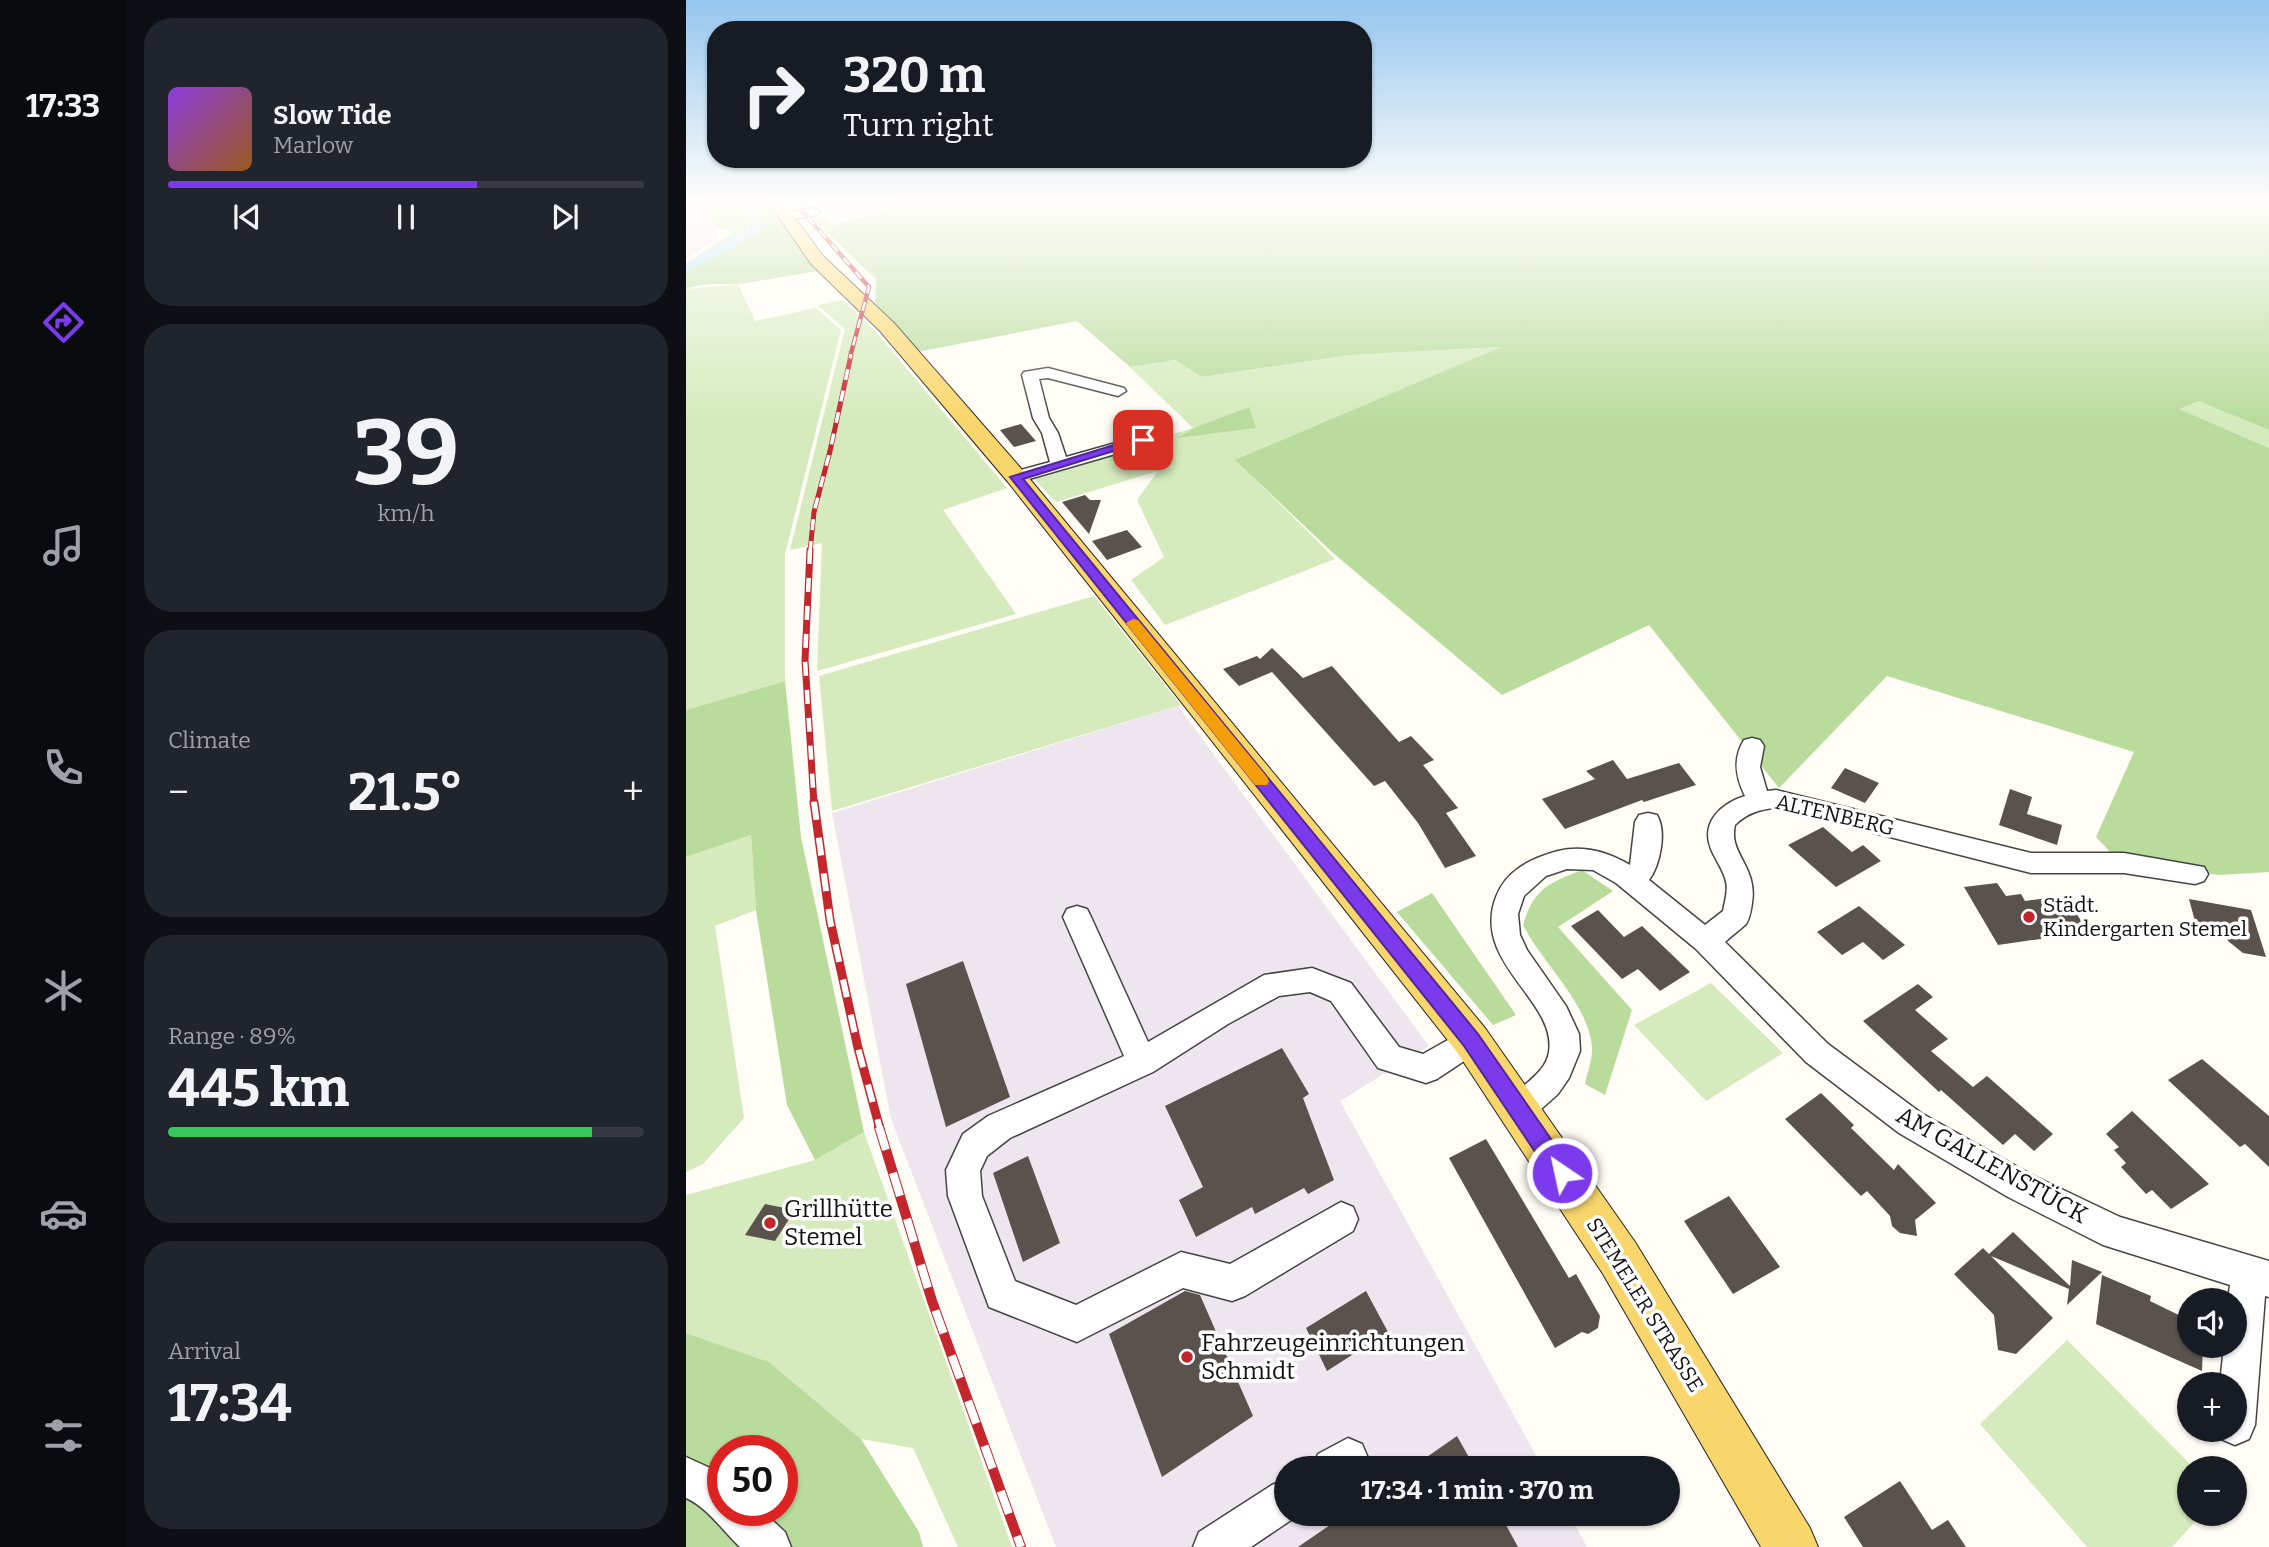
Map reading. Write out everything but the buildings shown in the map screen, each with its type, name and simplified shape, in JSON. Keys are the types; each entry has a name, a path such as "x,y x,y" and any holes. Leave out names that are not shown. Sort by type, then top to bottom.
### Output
{"main road":[{"name":"STEMELER STRASSE","path":"834,276 887,327 1016,477 1471,1040 1619,1258 1791,1547"}],"street":[{"path":"1016,363 1030,375 1041,418 1051,433 1059,464"},
{"path":"1030,375 1048,373 1118,391"},
{"path":"1016,477 1143,440"},
{"path":"1752,746 1747,762 1748,777 1759,799"},
{"name":"ALTENBERG","path":"1706,941 1736,916 1740,883 1721,842 1722,828 1734,808 1759,799 1776,799 2031,863 2124,863 2195,874"},
{"path":"1633,880 1645,866 1648,822"},
{"path":"1519,1109 1539,1093 1555,1072 1565,1050 1558,1019 1519,963 1503,919 1507,899 1517,884 1529,874 1558,861 1575,859 1607,863 1633,880 1664,909 1706,941"},
{"path":"1077,917 1142,1062"},
{"name":"AM GALLENSTÜCK","path":"1706,941 1817,1053 1910,1123 2020,1186 2115,1233 2259,1277 2244,1372"},
{"path":"1341,1219 1232,1283 1181,1270 1077,1324 1002,1294 965,1196 963,1170 975,1145 999,1127 1142,1062 1217,1015 1274,984 1312,979 1341,992 1390,1058 1426,1069 1471,1040"},
{"path":"686,1477 707,1487"},
{"path":"1214,1547 1274,1507"},
{"path":"748,1526 770,1547"}],"shaded area":[{"path":"1178,706 1429,1046 1340,1101 1536,1456 1274,1456 1274,1526 1576,1526 1587,1547 1056,1547 891,1119 832,813"}],"green space":[{"path":"686,276 786,276 739,284 710,284 686,288"},
{"path":"873,276 2269,276 2269,430 2199,401 2179,409 2269,448 2269,872 2218,875 2115,857 2096,837 2134,752 1887,676 1779,788 1649,625 1502,695 1333,553 1235,460 1501,347 1350,355 1202,377 1175,360 1130,367 1077,321 917,352 875,303 876,279"},
{"path":"738,284 755,321 816,308 841,330 785,554 785,681 686,710 686,289"},
{"path":"843,300 875,331 1007,488 943,510 1016,614 817,671 822,543 790,550 845,329 817,305"},
{"path":"1504,347 1236,460 1335,559 1165,625 1131,580 1164,557 1137,500 1158,471 1056,502 1032,477 1193,428 1130,367 1175,360 1203,377 1350,355"},
{"path":"2199,400 2269,430 2269,448 2178,409"},
{"path":"1249,407 1256,428 1177,438 1194,428"},
{"path":"1094,596 1181,705 832,811 819,676"},
{"path":"785,681 801,837 864,1132 815,1160 787,1105 756,910 751,835 686,857 686,710"},
{"path":"751,835 756,910 715,926 744,1118 703,1164 686,1172 686,857"},
{"path":"1582,870 1613,891 1558,927 1632,1010 1605,1095 1585,1084 1592,1047 1582,1015 1523,925 1532,903 1544,888"},
{"path":"1432,893 1516,1015 1493,1025 1397,912"},
{"path":"1711,983 1783,1053 1706,1101 1634,1025"},
{"path":"864,1132 1012,1547 958,1547 913,1448 861,1439 769,1362 686,1333 686,1195 815,1160"},
{"path":"686,1333 769,1362 861,1439 919,1532 923,1547 686,1547"},
{"path":"2067,1340 2182,1456 2177,1456 2177,1526 2191,1526 2172,1547 2087,1547 1980,1424"}],"railway":[{"path":"850,357 869,287 859,276"},
{"path":"810,552 814,512 851,355"},
{"path":"810,550 805,660 814,804"},
{"path":"814,802 830,920 858,1048 880,1129"},
{"path":"879,1127 932,1301 1021,1547"}],"slow traffic":[{"path":"1133,623 1261,781"}],"place":[{"name":"Städt. Kindergarten Stemel","path":"2029,917"},
{"name":"Grillhütte Stemel","path":"770,1223"},
{"name":"Fahrzeugeinrichtungen Schmidt","path":"1187,1357"}],"route":[{"path":"1143,440 1016,477 1471,1040 1562,1173"}]}
